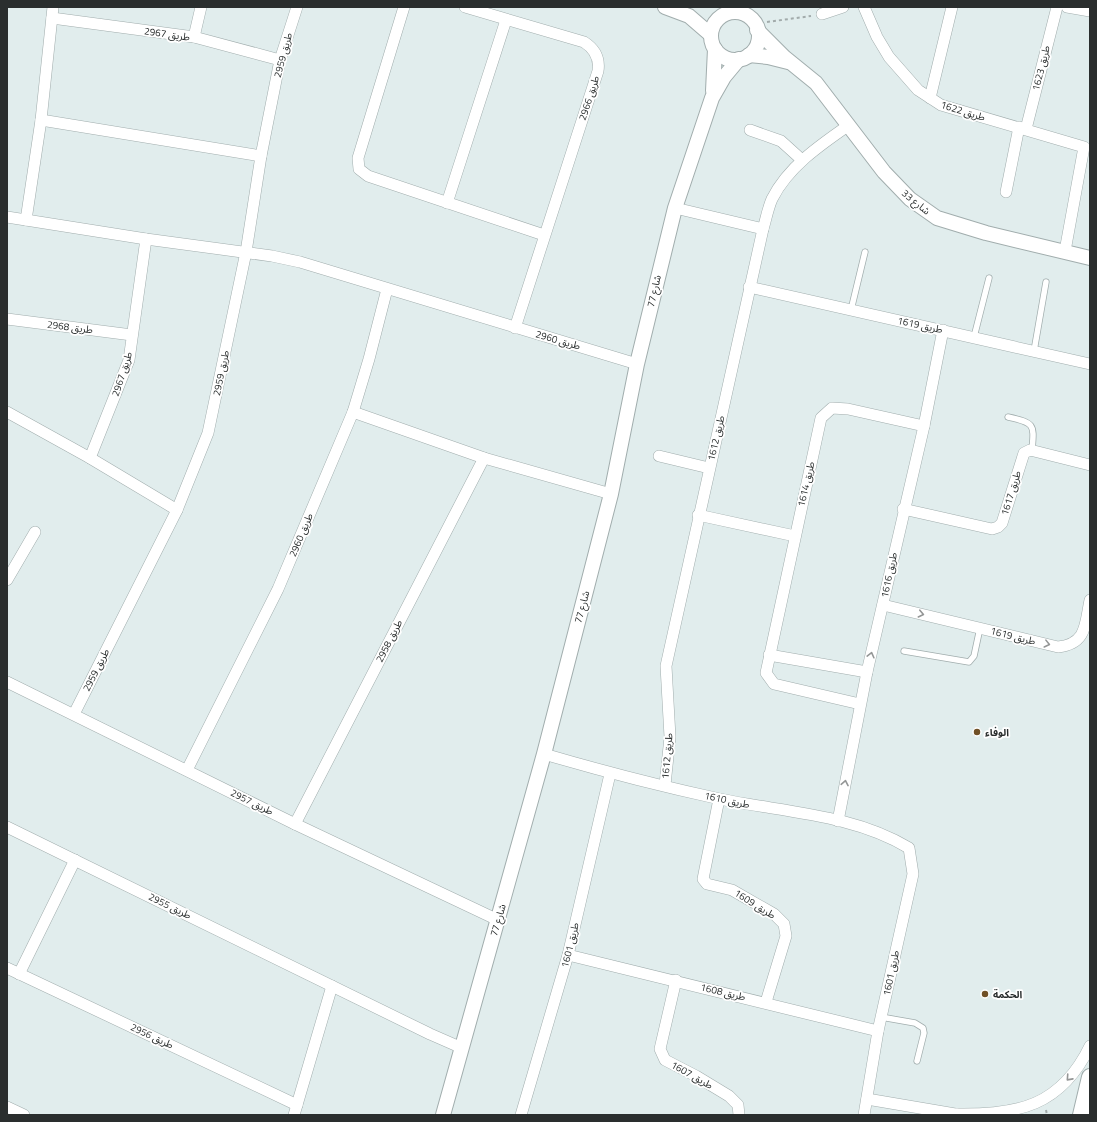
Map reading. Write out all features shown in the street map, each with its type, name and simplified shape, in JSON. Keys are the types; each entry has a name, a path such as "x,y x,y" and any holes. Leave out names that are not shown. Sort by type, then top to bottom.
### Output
{"main road":[{"path":"1081,1115 1090,1078"}],"street":[{"path":"194,37 201,7"},
{"name":"طريق 2959","path":"74,714 177,510 208,433 246,252 261,156 280,60 297,7"},
{"path":"404,7 358,163 359,169 368,176 544,235"},
{"name":"طريق 2966","path":"465,7 584,42 593,49 598,60 598,71 515,328"},
{"path":"665,7 689,16 711,35"},
{"path":"822,14 843,7"},
{"name":"طريق 1622","path":"864,7 877,37 889,57 908,80 941,106 1087,147 1065,252"},
{"path":"930,98 952,7"},
{"name":"طريق 1623","path":"1006,192 1057,7"},
{"path":"1067,7 1090,12"},
{"path":"735,10 754,20 758,41 744,57 728,59 715,49 711,35 712,29 719,18 735,10"},
{"name":"طريق 2967","path":"26,220 41,120 53,12 194,37 280,60"},
{"path":"689,16 704,15 719,18"},
{"path":"447,203 506,20"},
{"name":"شارع 33","path":"754,20 775,48 816,83 884,172 910,199 937,218 986,233 1090,258"},
{"name":"شارع 77","path":"712,98 715,74 715,49"},
{"name":"شارع 33","path":"744,57 768,57 794,65"},
{"name":"شارع 77","path":"443,1115 544,754 611,494 637,364 675,208 712,98 724,77 744,57"},
{"path":"41,120 261,156"},
{"name":"طريق 1612","path":"665,785 670,737 666,666 698,515 763,229 772,200 802,160 849,125"},
{"path":"750,130 781,141 802,160"},
{"path":"675,208 763,229"},
{"path":"7,217 146,239 246,252"},
{"name":"طريق 2967","path":"90,458 129,360 146,239"},
{"name":"طريق 2960","path":"246,252 321,267 387,289 637,364"},
{"name":"طريق 1619","path":"749,287 1090,364"},
{"name":"طريق 2960","path":"187,770 278,588 353,412 369,359 387,289"},
{"name":"طريق 2968","path":"7,319 132,335"},
{"name":"طريق 1616","path":"838,821 860,704 903,509 924,426 943,330"},
{"name":"طريق 1614","path":"860,704 774,684 766,673 821,418 832,408 848,409 924,426"},
{"path":"7,412 90,458 177,510"},
{"path":"353,412 484,458 611,494"},
{"name":"طريق 1617","path":"903,509 986,528 992,529 998,527 1002,523 1021,458 1024,453 1030,450 1032,451"},
{"path":"1032,451 1090,465"},
{"path":"659,456 709,468"},
{"name":"طريق 2958","path":"295,824 484,458"},
{"path":"698,515 795,536"},
{"path":"7,580 35,532"},
{"name":"طريق 1619","path":"883,605 1058,646 1068,646 1082,636 1090,600"},
{"path":"769,655 867,672"},
{"name":"طريق 2957","path":"7,682 295,824 498,920"},
{"name":"طريق 1610","path":"544,754 610,774 665,785 720,799 838,821 876,832 909,848"},
{"name":"طريق 1601","path":"521,1115 568,955 610,774"},
{"name":"طريق 1609","path":"720,799 703,879 707,884 732,890 774,914 784,924 786,936 766,1002"},
{"name":"طريق 2955","path":"7,827 430,1034 462,1048"},
{"name":"طريق 1601","path":"864,1115 868,1099 878,1031 913,874 909,848"},
{"path":"19,974 75,860"},
{"name":"طريق 1608","path":"568,955 766,1002 878,1031"},
{"name":"طريق 2956","path":"7,968 295,1110"},
{"name":"طريق 1607","path":"676,980 660,1049 665,1060 696,1076 729,1096 738,1105 739,1115"},
{"path":"295,1110 332,986"},
{"path":"868,1099 959,1115 992,1114 1023,1109 1056,1092 1082,1063 1090,1046"},
{"path":"7,1107 24,1115"}],"lane":[{"path":"851,310 865,252"},
{"path":"974,337 989,278"},
{"path":"1034,351 1046,282"},
{"path":"1008,417 1027,422 1032,427 1034,433 1032,451"},
{"path":"904,651 969,662 974,656 980,627"},
{"path":"881,1017 915,1023 923,1028 924,1033 916,1061"}],"path":[{"path":"754,20 822,14"}],"place":[{"name":"الوفاء","path":"977,732"},
{"name":"الحكمة","path":"985,994"}]}
